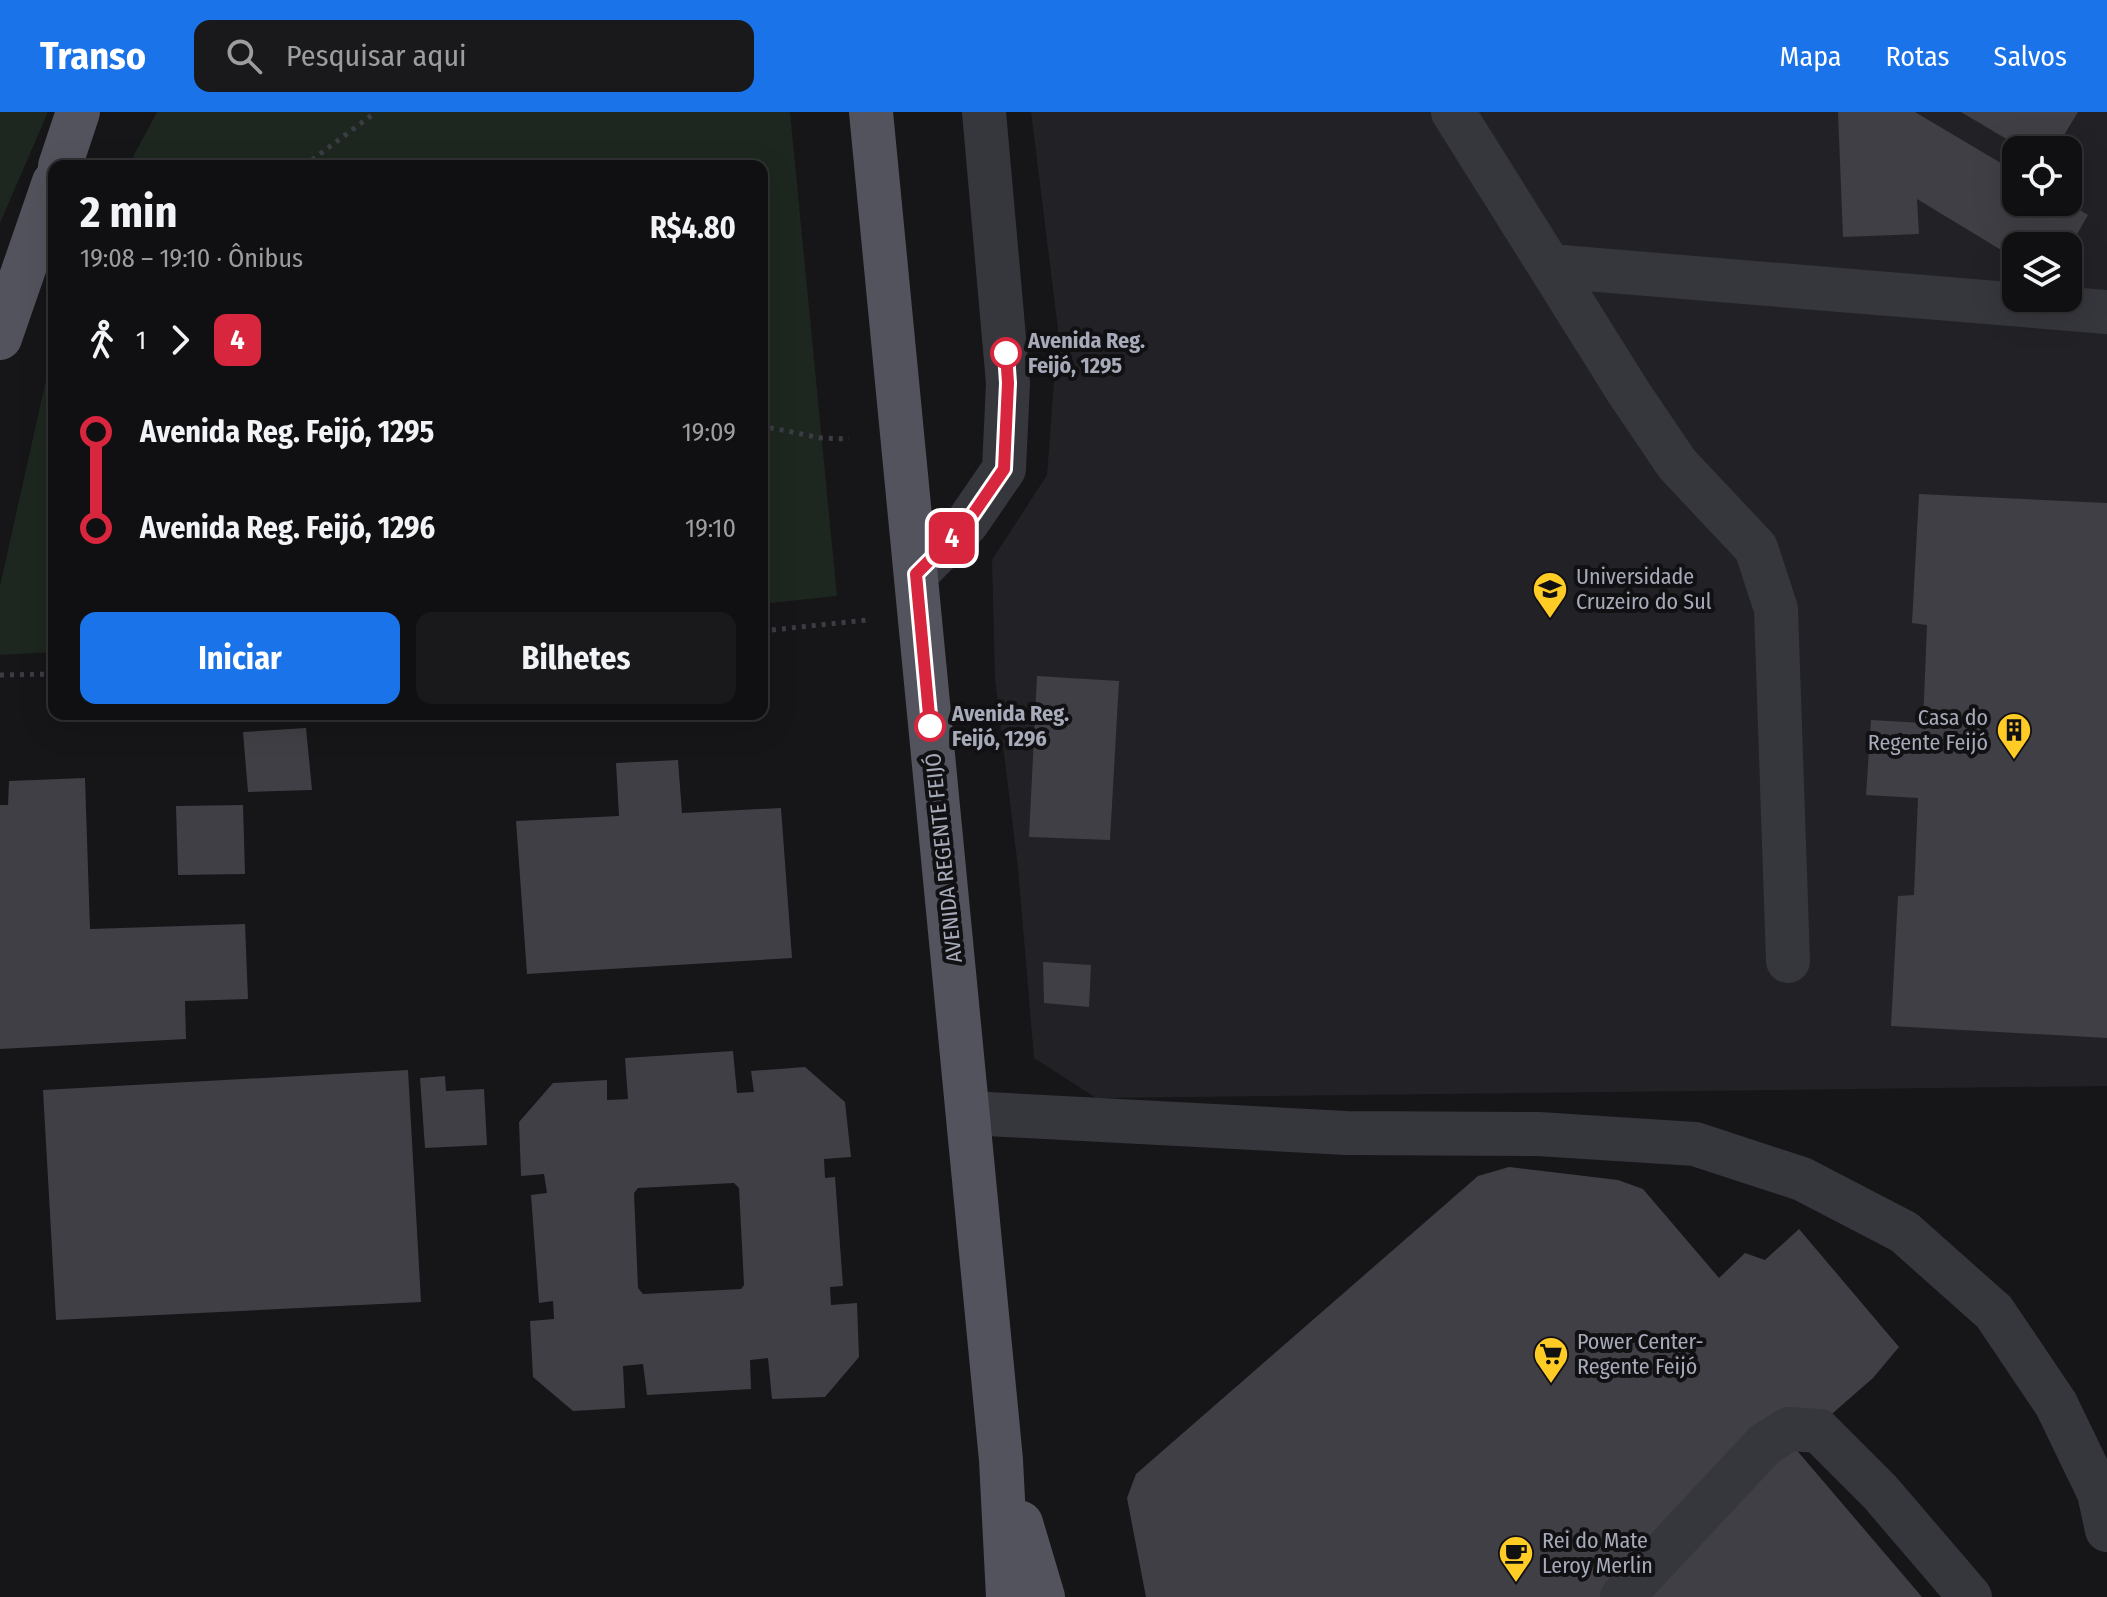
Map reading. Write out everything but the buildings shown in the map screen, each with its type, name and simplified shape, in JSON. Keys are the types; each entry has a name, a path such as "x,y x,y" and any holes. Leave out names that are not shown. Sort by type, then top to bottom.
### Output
{"main road":[{"path":"62,160 78,112"},
{"name":"AVENIDA REGENTE FEIJÓ","path":"871,112 969,1113 1001,1460 1008,1597"},
{"path":"0,338 48,199"},
{"name":"AVENIDA REGENTE FEIJÓ","path":"1001,1460 1043,1597"}],"lane":[{"path":"918,594 1004,469 1008,383 984,112"},
{"path":"1453,112 1677,464 1756,548 1776,609 1788,961"},
{"path":"1550,266 2107,312"},
{"path":"969,1113 1346,1133 1538,1134 1695,1144 1802,1179 1904,1232 1994,1312 2056,1404 2099,1493 2107,1530"},
{"path":"1622,1597 1765,1444 1789,1429 1819,1431 1880,1492 1970,1597"}],"path":[{"path":"312,160 376,112"},
{"path":"768,431 772,428 821,438 902,441"},
{"path":"768,630 918,594"},
{"path":"0,675 48,674"}],"shaded area":[{"path":"0,112 48,112 0,223"},
{"path":"157,112 790,112 837,596 768,603 768,160 131,160"},
{"name":"Universidade Cruzeiro do Sul","path":"1031,112 2107,112 2107,1086 1096,1098 1034,1058 1018,868 995,679 992,560 1047,475 1058,329"},
{"path":"48,371 48,652 0,655 0,586"}],"bus line":[{"name":"4","path":"930,726 916,574 967,523 1004,469 1008,383 1006,353"}],"place":[{"name":"Avenida Reg. Feijó, 1295","path":"1006,353"},
{"name":"Universidade Cruzeiro do Sul","path":"1550,620"},
{"name":"Avenida Reg. Feijó, 1296","path":"930,726"},
{"name":"Casa do Regente Feijó","path":"2014,761"},
{"name":"Power Center- Regente Feijó","path":"1551,1385"},
{"name":"Rei do Mate Leroy Merlin","path":"1516,1584"}]}
